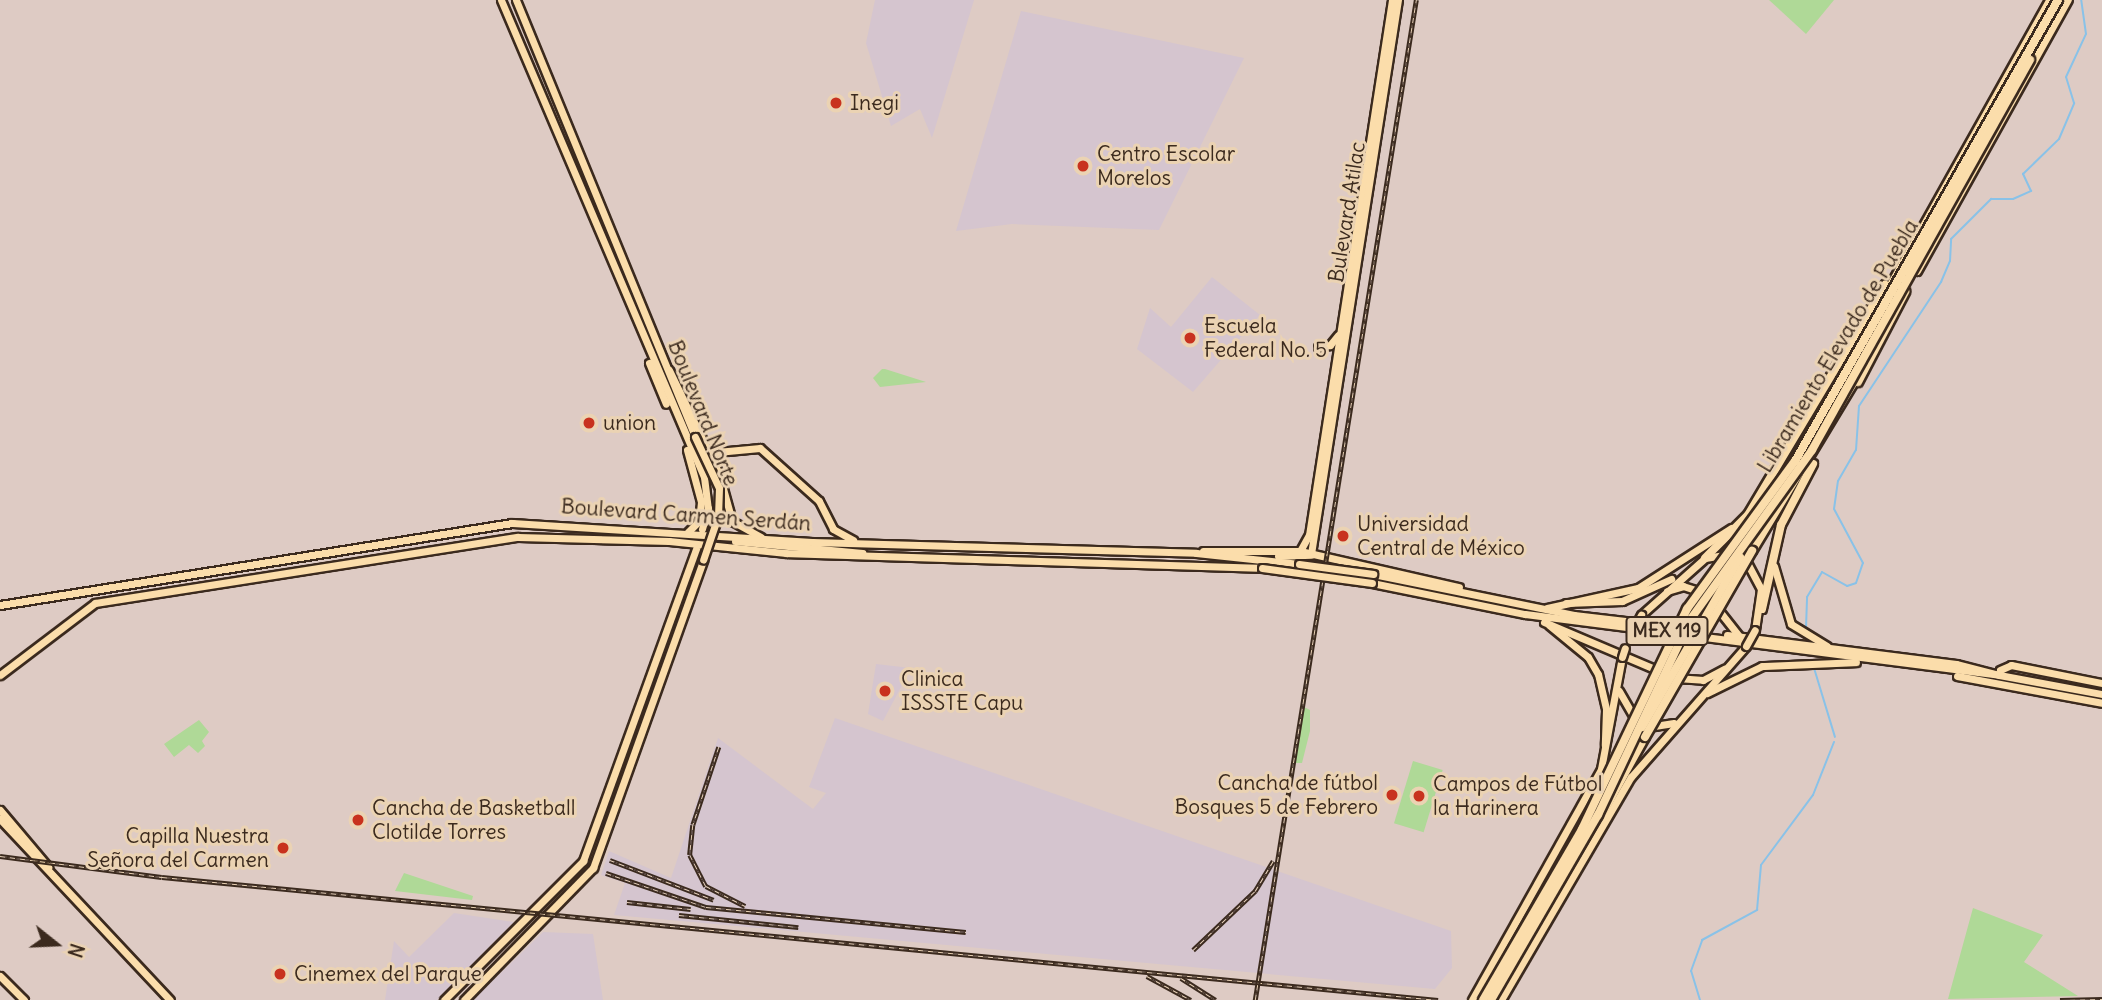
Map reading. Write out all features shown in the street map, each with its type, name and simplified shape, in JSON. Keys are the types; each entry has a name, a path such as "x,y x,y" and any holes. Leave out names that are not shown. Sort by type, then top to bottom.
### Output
{"highway":[{"path":"1749,550 1931,212 2050,0"},
{"name":"Libramiento Elevado de Puebla","path":"1481,1000 1582,829 1687,609 1811,435 2058,0"},
{"path":"1762,609 1773,553 1785,516 2066,0"},
{"name":"Libramiento Elevado de Puebla","path":"1493,1000 1598,815 1690,620 1812,450 2066,0"},
{"path":"1704,558 1734,534 1763,492 1931,212"},
{"path":"1481,1000 1565,846 1574,839 1641,736 1749,550 1905,292"},
{"path":"1493,1000 1578,863 1641,736"}],"main road":[{"name":"Boulevard Norte","path":"501,0 646,349 704,473 708,516 706,530"},
{"name":"Boulevard Norte","path":"464,1000 593,868 719,516 719,488 660,354 516,0"},
{"path":"1300,551 1309,535 1393,17 1392,0"},
{"name":"Bulevard Atilac","path":"1311,554 1393,17 1398,0"},
{"path":"1318,347 1330,345 1340,331"},
{"path":"646,349 697,477 699,521 687,533"},
{"path":"660,354 719,474 732,521 765,538"},
{"path":"717,452 760,448 819,501 833,529 860,543"},
{"path":"1272,555 1300,551 1546,608 1629,592 1670,572 1730,529 1763,492"},
{"name":"Boulevard Carmen Serdán","path":"0,605 76,597 512,523 914,546 1196,553 1299,564 1372,579"},
{"name":"Boulevard Carmen Serdán","path":"87,609 95,603 410,552 560,536 869,556 1262,568 1372,579"},
{"path":"407,539 410,552"},
{"path":"724,539 845,549 869,556"},
{"path":"914,546 914,557"},
{"path":"443,1000 555,894 583,861 696,548"},
{"path":"1102,550 1110,562"},
{"path":"1196,553 1311,554"},
{"path":"1773,553 1778,594 1791,624 1810,640 1847,653"},
{"path":"1473,1000 1565,846 1569,830 1601,769 1622,657 1641,615 1657,597 1704,558 1730,554 1747,559 1759,578 1762,609 1755,629 1729,665 1639,766 1585,850"},
{"path":"1566,603 1622,601 1687,570"},
{"path":"1372,579 1462,589"},
{"path":"1372,579 1531,615 1680,680 1703,680 1729,665"},
{"path":"1657,597 1680,587 1702,591 1744,643"},
{"path":"0,675 87,609 76,597"},
{"name":"MEX 119","path":"1546,608 1744,643 1973,666 2102,694"},
{"name":"MEX 119","path":"1531,615 1955,673 1999,673"},
{"path":"1544,622 1588,657 1600,681 1607,719 1601,769"},
{"path":"1704,694 1762,666 1867,661"},
{"path":"1999,673 2011,665 2102,683"},
{"path":"1955,673 2102,703"},
{"path":"2062,675 2064,697"},
{"path":"1618,680 1625,710 1641,724 1661,727 1680,719"},
{"path":"0,810 48,868"},
{"path":"0,819 170,1000"},
{"path":"1501,1000 1578,863"},
{"path":"0,976 24,1000"}],"shaded area":[{"path":"875,0 974,0 932,138 920,109 891,126 866,43"},
{"name":"Centro Escolar Morelos","path":"1021,11 1244,58 1159,230 1012,224 956,231"},
{"name":"Escuela Federal No. 5","path":"1212,277 1260,315 1193,392 1137,349 1150,308 1171,327"},
{"name":"Clinica ISSSTE Capu","path":"876,664 911,668 883,721 868,714"},
{"path":"835,718 1451,931 1452,968 1435,989 614,915 625,883 601,875 609,851 671,878 718,738 813,809 826,793 809,787"},
{"path":"454,913 514,922 437,1000 385,1000 394,941 409,957"},
{"path":"543,932 593,934 603,1000 473,1000"}],"green space":[{"path":"1769,0 1834,0 1806,34"},
{"path":"882,369 926,382 880,387 873,378"},
{"path":"1304,707 1310,710 1310,731 1302,763 1294,763"},
{"path":"199,720 209,732 202,741 205,746 198,753 189,745 174,757 164,744"},
{"name":"Campos de Fútbol la Harinera","path":"1413,761 1443,770 1424,832 1394,823"},
{"path":"404,873 473,896 472,900 395,891"},
{"path":"1973,908 2043,935 2024,962 2078,996 1948,999"}],"waterway":[{"path":"1806,628 1807,597 1822,572 1847,586 1856,583 1863,563 1834,509 1838,481 1856,450 1859,406 1941,282 1950,261 1951,239 1991,199 2013,199 2031,191 2023,174 2059,139 2074,103 2066,77 2086,34 2081,0"},
{"path":"1814,668 1835,737"},
{"path":"1700,1000 1691,971 1702,940 1757,910 1761,865 1813,795 1834,742"}],"railway":[{"path":"1255,1000 1416,0"},
{"path":"719,747 693,825 690,855 706,886 745,906"},
{"path":"0,856 162,877 1438,1000"},
{"path":"610,860 714,900"},
{"path":"1193,950 1255,891 1273,861"},
{"path":"606,873 706,907 966,932"},
{"path":"627,902 691,909"},
{"path":"679,915 798,927"},
{"path":"1147,976 1191,1000"},
{"path":"1181,978 1216,1000"},
{"path":"2060,1000 2102,999"}],"place":[{"name":"Inegi","path":"836,103"},
{"name":"Centro Escolar Morelos","path":"1083,166"},
{"name":"Escuela Federal No. 5","path":"1190,338"},
{"name":"union","path":"589,423"},
{"name":"Universidad Central de México","path":"1343,536"},
{"name":"Clinica ISSSTE Capu","path":"885,691"},
{"name":"Cancha de fútbol Bosques 5 de Febrero","path":"1392,795"},
{"name":"Campos de Fútbol la Harinera","path":"1419,796"},
{"name":"Cancha de Basketball Clotilde Torres","path":"358,820"},
{"name":"Capilla Nuestra Señora del Carmen","path":"283,848"},
{"name":"Cinemex del Parque","path":"280,974"}]}
